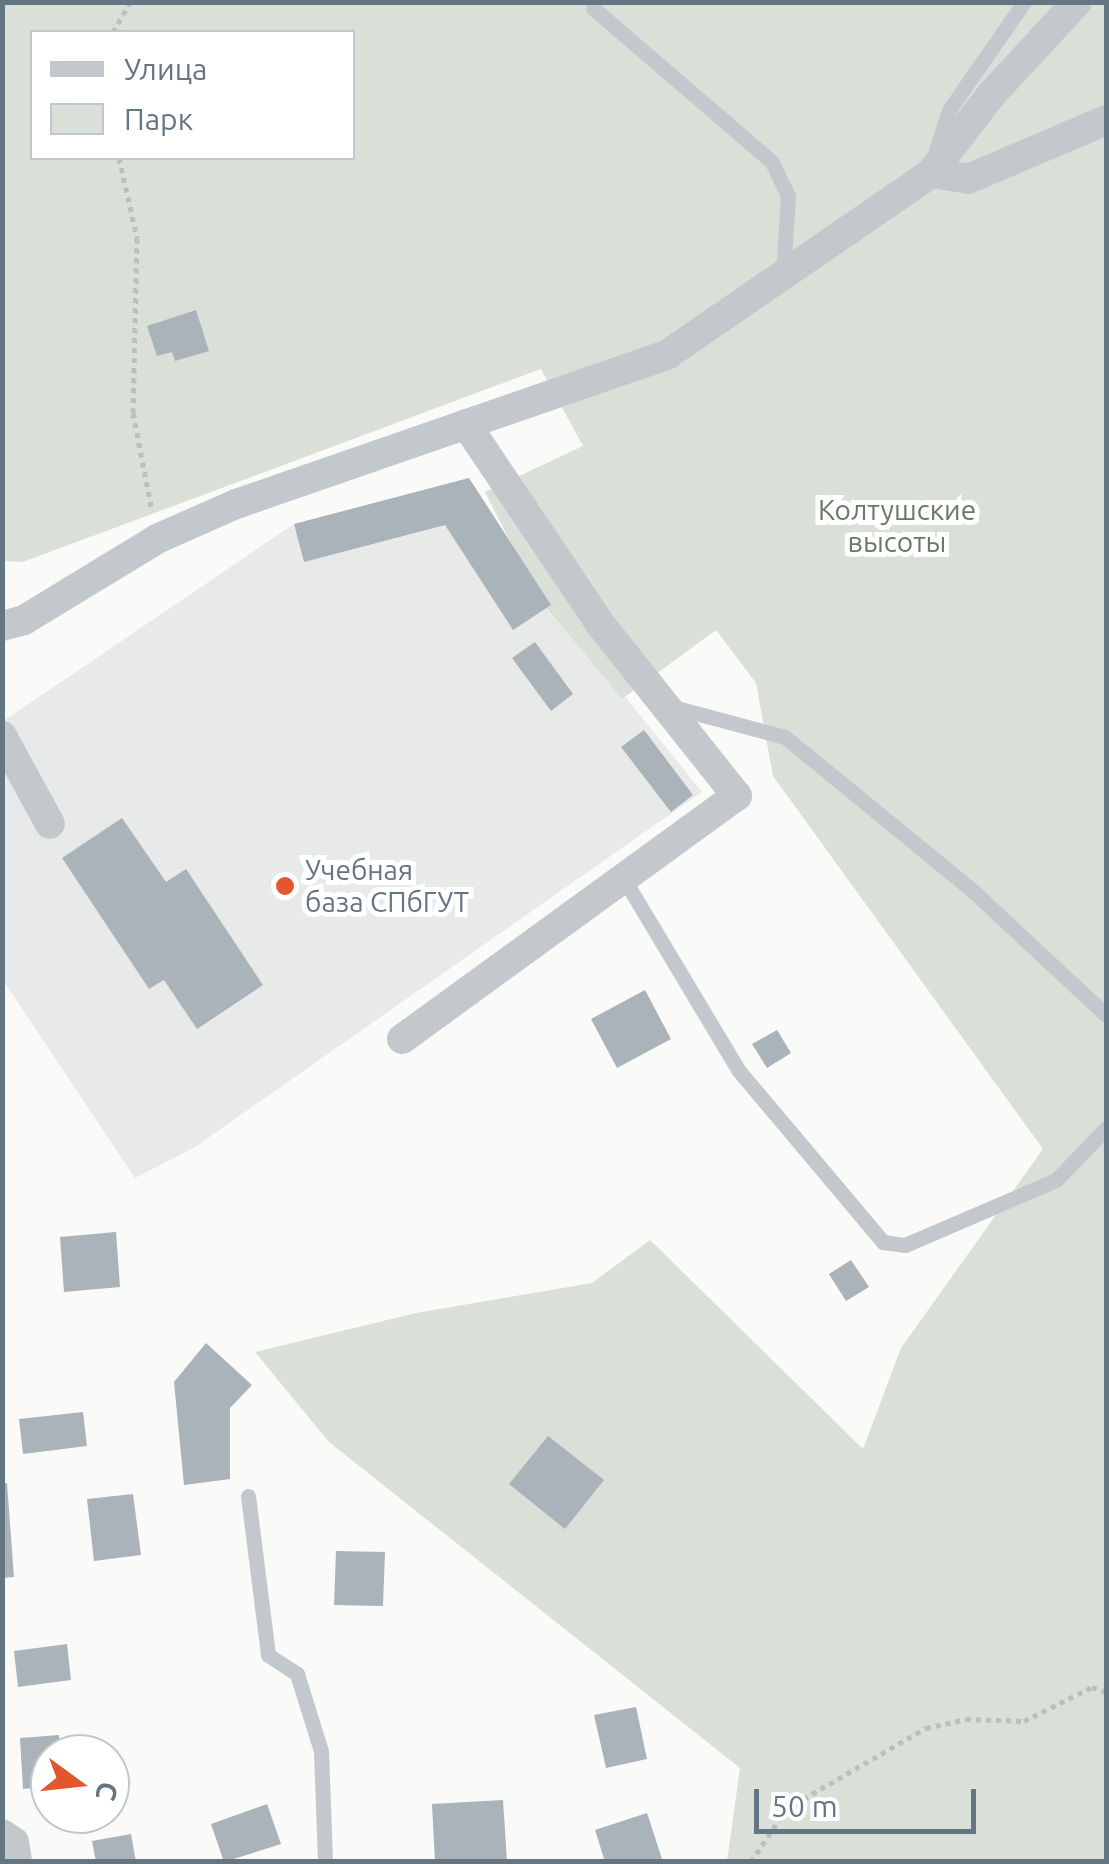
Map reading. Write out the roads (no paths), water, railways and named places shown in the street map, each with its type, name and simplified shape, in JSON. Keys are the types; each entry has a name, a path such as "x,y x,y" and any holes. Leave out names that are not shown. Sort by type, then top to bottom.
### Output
{"street":[{"path":"2,626 24,620 159,538 236,504 668,354 780,283 931,173 990,96 1078,2"},
{"path":"931,173 968,179 1106,120"},
{"path":"402,1039 737,796 601,625 466,424"},
{"path":"2,736 50,824"},
{"path":"2,1834 14,1842 17,1862"}],"lane":[{"path":"931,173 949,110 1024,2"},
{"path":"594,8 772,162 788,196 780,283"},
{"path":"669,706 785,737 973,891 1106,1014"},
{"path":"624,879 738,1071 883,1242 905,1245 1056,1180 1106,1128"},
{"path":"248,1496 268,1656 297,1674 322,1751 326,1862"}],"place":[{"name":"Учебная база СПбГУТ","path":"285,886"}],"park label":[{"name":"Колтушские высоты","path":"897,526"}]}
